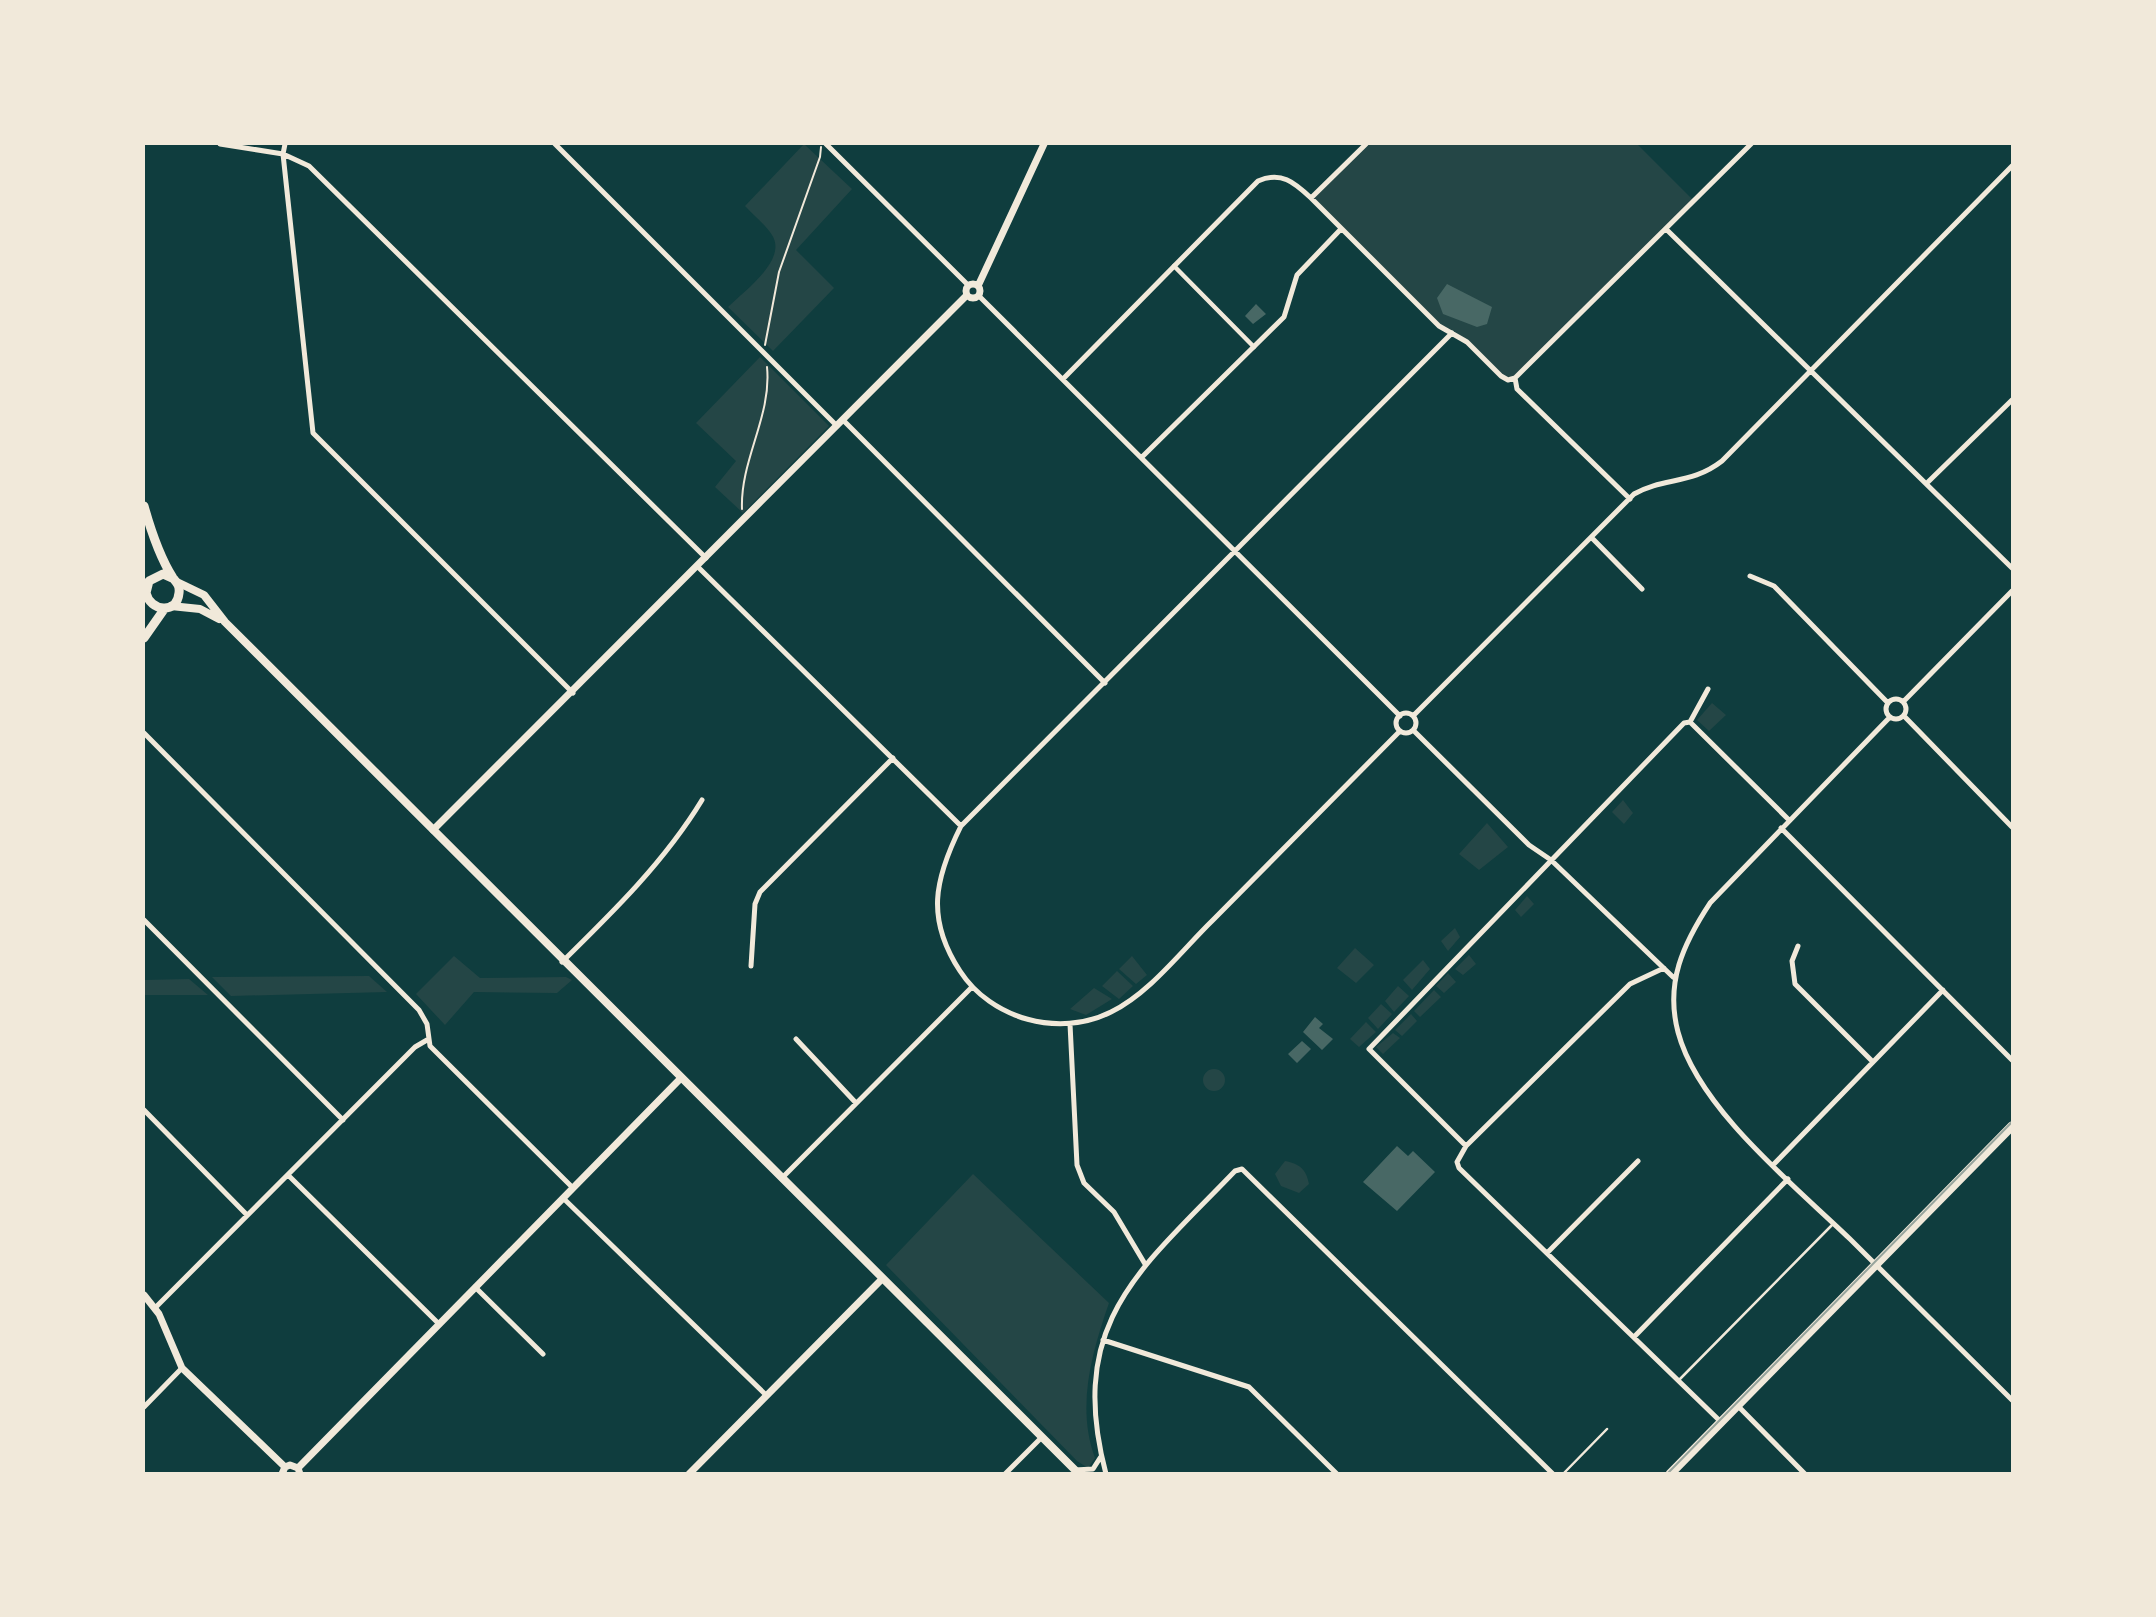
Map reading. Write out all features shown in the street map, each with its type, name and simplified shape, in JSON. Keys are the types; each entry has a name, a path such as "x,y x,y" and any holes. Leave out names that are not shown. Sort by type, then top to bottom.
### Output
{"main road":[{"path":"144,506 160,555 175,580 179,596 144,638"},
{"path":"144,574 145,592 153,606 200,609 225,622"},
{"path":"145,592 159,575 204,595 225,622 562,962 1077,1472"},
{"path":"1670,1474 2012,1126"}],"street":[{"path":"220,144 283,154 309,166 706,558"},
{"path":"285,144 283,154 313,433 573,693"},
{"path":"555,144 764,352 1105,683"},
{"path":"825,144 968,285 978,286"},
{"path":"978,295 978,286 1044,144"},
{"path":"1311,198 1366,144"},
{"path":"1063,379 1258,181 1272,175 1292,180 1439,326 1467,342 1501,376 1508,380 1515,378 1751,144"},
{"path":"1413,716 1630,499 1646,487 1678,483 1710,470 2012,166"},
{"path":"1142,457 1284,317 1297,275 1340,230"},
{"path":"1667,230 1928,482 2012,568"},
{"path":"1174,266 1254,347"},
{"path":"433,830 573,693 968,295 968,285"},
{"path":"968,295 978,295 1400,716"},
{"path":"1452,332 961,827 939,878 937,912 947,948 971,988 1000,1008 1029,1021 1070,1024 1110,1013 1157,976 1401,731 1413,730 1529,845 1551,860 1673,977"},
{"path":"1515,378 1517,389 1630,499"},
{"path":"1928,482 2012,400"},
{"path":"1592,538 1642,589"},
{"path":"698,567 961,827"},
{"path":"1750,576 1774,586 1888,703"},
{"path":"1903,702 2012,591"},
{"path":"1690,722 1708,689"},
{"path":"1895,699 1903,702 1906,709 1904,716 1897,720 1890,717 1886,710 1888,703 1895,699"},
{"path":"1401,731 1397,725 1400,716 1406,713 1413,716 1416,724 1413,730"},
{"path":"1904,716 2012,827"},
{"path":"1890,717 1710,903 1694,927 1673,977 1678,1031 1690,1067 1708,1093 1773,1165 2012,1401"},
{"path":"1690,722 1789,820"},
{"path":"1466,1146 1369,1048 1684,723 1690,722"},
{"path":"144,733 419,1010 427,1024 427,1041 573,1188"},
{"path":"751,966 755,904 760,892 892,758"},
{"path":"562,962 621,904 689,822 702,800"},
{"path":"1781,828 2012,1060"},
{"path":"144,920 343,1120"},
{"path":"1798,946 1792,961 1795,984 1873,1062"},
{"path":"1664,968 1630,984 1466,1146 1459,1154 1459,1168 1720,1422"},
{"path":"782,1178 971,988"},
{"path":"1773,1165 1943,990"},
{"path":"1070,1024 1077,1165 1084,1183 1114,1212 1145,1265"},
{"path":"796,1039 856,1103"},
{"path":"155,1308 415,1047 427,1041"},
{"path":"144,1295 155,1308 182,1368 283,1470 290,1465 299,1471 680,1079"},
{"path":"144,1110 247,1214"},
{"path":"1547,1253 1638,1161"},
{"path":"1106,1474 1094,1411 1095,1376 1103,1340 1128,1285 1235,1171 1242,1169 1553,1474"},
{"path":"288,1175 439,1324"},
{"path":"1634,1338 1788,1179"},
{"path":"563,1198 765,1395"},
{"path":"689,1474 882,1279"},
{"path":"475,1287 543,1354"},
{"path":"1103,1340 1249,1387 1337,1474"},
{"path":"144,1407 182,1368"},
{"path":"1737,1405 1805,1474"},
{"path":"1005,1474 1042,1437"},
{"path":"1077,1472 1093,1469 1101,1455"}],"lane":[{"path":"1678,1381 1833,1223"},
{"path":"1563,1474 1607,1429"}],"path":[{"path":"744,520 744,491 768,394 768,364 764,352 779,272 820,157 818,149 825,144"}],"shaded area":[{"path":"804,144 852,189 796,250 834,288 773,351 728,307 762,274 774,255 772,235 745,206"},
{"path":"1370,144 1637,144 1694,201 1515,378 1508,380 1452,333 1439,326 1311,198"},
{"path":"760,357 829,426 743,513 715,487 736,461 696,423"},
{"path":"1712,703 1726,715 1709,731 1697,720"},
{"path":"1623,800 1633,813 1624,824 1612,812"},
{"path":"1487,823 1508,847 1479,870 1459,854"},
{"path":"1527,896 1534,904 1521,917 1515,910"},
{"path":"1455,928 1460,937 1448,951 1441,941"},
{"path":"1355,948 1374,965 1356,983 1337,968"},
{"path":"1469,955 1476,964 1463,975 1455,969"},
{"path":"454,956 480,978 566,977 572,980 557,993 474,992 445,1025 416,994"},
{"path":"1132,956 1147,975 1136,984 1119,969"},
{"path":"1423,960 1430,969 1412,990 1403,980"},
{"path":"1117,971 1133,986 1119,999 1102,986"},
{"path":"1448,973 1456,982 1444,993 1436,986"},
{"path":"369,976 387,992 231,996 212,977"},
{"path":"189,979 208,995 144,995 144,980"},
{"path":"1398,986 1409,996 1394,1012 1385,1001"},
{"path":"1094,988 1112,999 1086,1015 1070,1009"},
{"path":"1434,990 1441,997 1420,1017 1414,1011"},
{"path":"1381,1004 1392,1014 1378,1029 1368,1018"},
{"path":"1411,1014 1417,1021 1402,1036 1395,1030"},
{"path":"1366,1022 1376,1032 1359,1047 1350,1039"},
{"path":"1393,1033 1400,1038 1383,1054 1376,1047"},
{"path":"1214,1069 1222,1072 1225,1080 1222,1088 1214,1091 1206,1088 1203,1080 1206,1072"},
{"path":"1285,1161 1295,1164 1306,1174 1309,1184 1299,1193 1281,1186 1275,1174"},
{"path":"973,1174 1109,1303 1088,1380 1087,1419 1095,1458 1088,1468 1077,1461 886,1265"}],"building":[{"path":"1447,284 1492,307 1487,324 1477,327 1443,314 1437,298"},
{"path":"1256,304 1266,314 1253,324 1245,316"},
{"path":"1315,1017 1323,1024 1319,1028 1333,1039 1322,1050 1303,1032"},
{"path":"1302,1041 1311,1049 1297,1063 1288,1054"},
{"path":"1397,1146 1408,1156 1413,1151 1435,1172 1397,1211 1363,1182"}],"tram line":[{"path":"1667,1474 2012,1122"}]}
